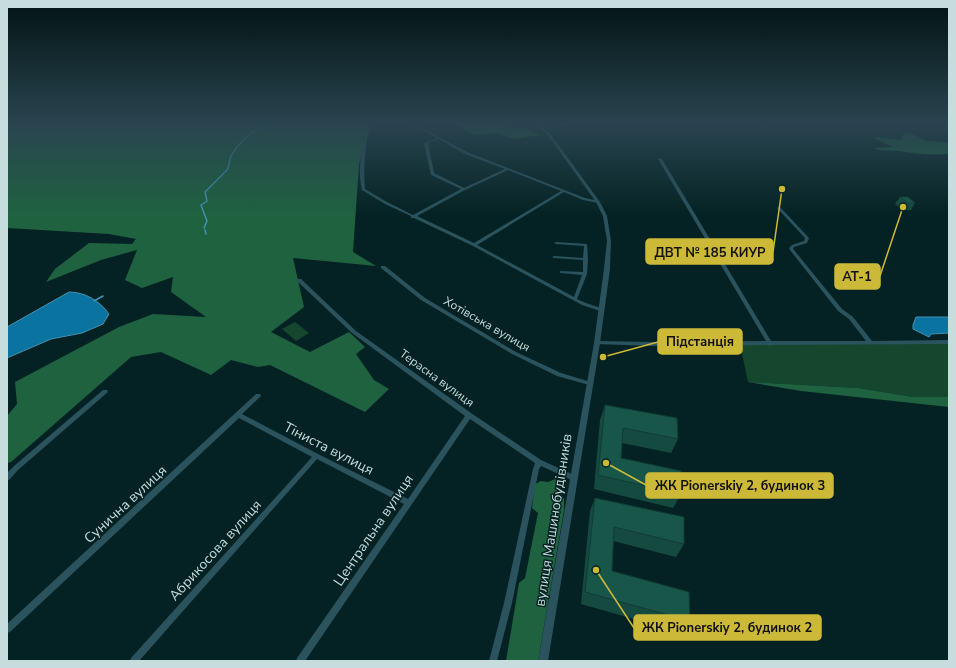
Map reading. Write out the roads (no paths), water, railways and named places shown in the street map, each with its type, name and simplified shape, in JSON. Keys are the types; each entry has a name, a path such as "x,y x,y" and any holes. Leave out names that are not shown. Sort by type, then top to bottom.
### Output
{"street":[{"path":"363,154 361,166 363,189 412,217 474,245 584,304 602,310"},
{"path":"428,154 432,174 464,189"},
{"path":"469,154 584,199 598,202"},
{"name":"вулиця Машинобудівників","path":"543,661 597,343 607,269 609,241 605,216 598,202 563,154"},
{"path":"660,158 770,344"},
{"path":"412,217 464,189 508,169"},
{"path":"474,245 564,191"},
{"path":"779,208 807,238 806,242 793,246 791,248 792,250 840,310 851,318 870,342"},
{"path":"556,243 586,245 585,274 575,299"},
{"path":"554,257 586,259"},
{"name":"Хотівська вулиця","path":"383,267 423,298 514,353 559,375 589,383"},
{"path":"561,272 585,274"},
{"name":"Терасна вулиця","path":"299,280 354,332 469,415 539,462 574,478"},
{"path":"597,343 770,344 949,342"},
{"path":"7,478 16,468 105,392"},
{"name":"Сунична вулиця","path":"7,629 258,396"},
{"name":"Тіниста вулиця","path":"239,415 316,456 408,502"},
{"name":"Центральна вулиця","path":"300,661 469,415"},
{"name":"Абрикосова вулиця","path":"134,661 316,456"},
{"path":"493,661 508,603 536,469 539,462"}],"water":[{"path":"69,292 75,292 97,301 109,314 103,324 82,333 51,339 7,358 7,327"},
{"path":"916,317 949,317 949,333 931,334 929,337 913,329"}],"waterway":[{"path":"204,228 207,221 201,205 207,201 205,192 227,170 232,154"},
{"path":"205,230 206,234"},
{"path":"94,301 103,296"}],"place":[{"name":"ДВТ № 185 КИУР","path":"782,189"},
{"name":"АТ-1","path":"903,207"},
{"name":"Підстанція","path":"603,357"},
{"name":"ЖК Pionerskiy 2, будинок 3","path":"606,463"},
{"name":"ЖК Pionerskiy 2, будинок 2","path":"596,570"}]}
